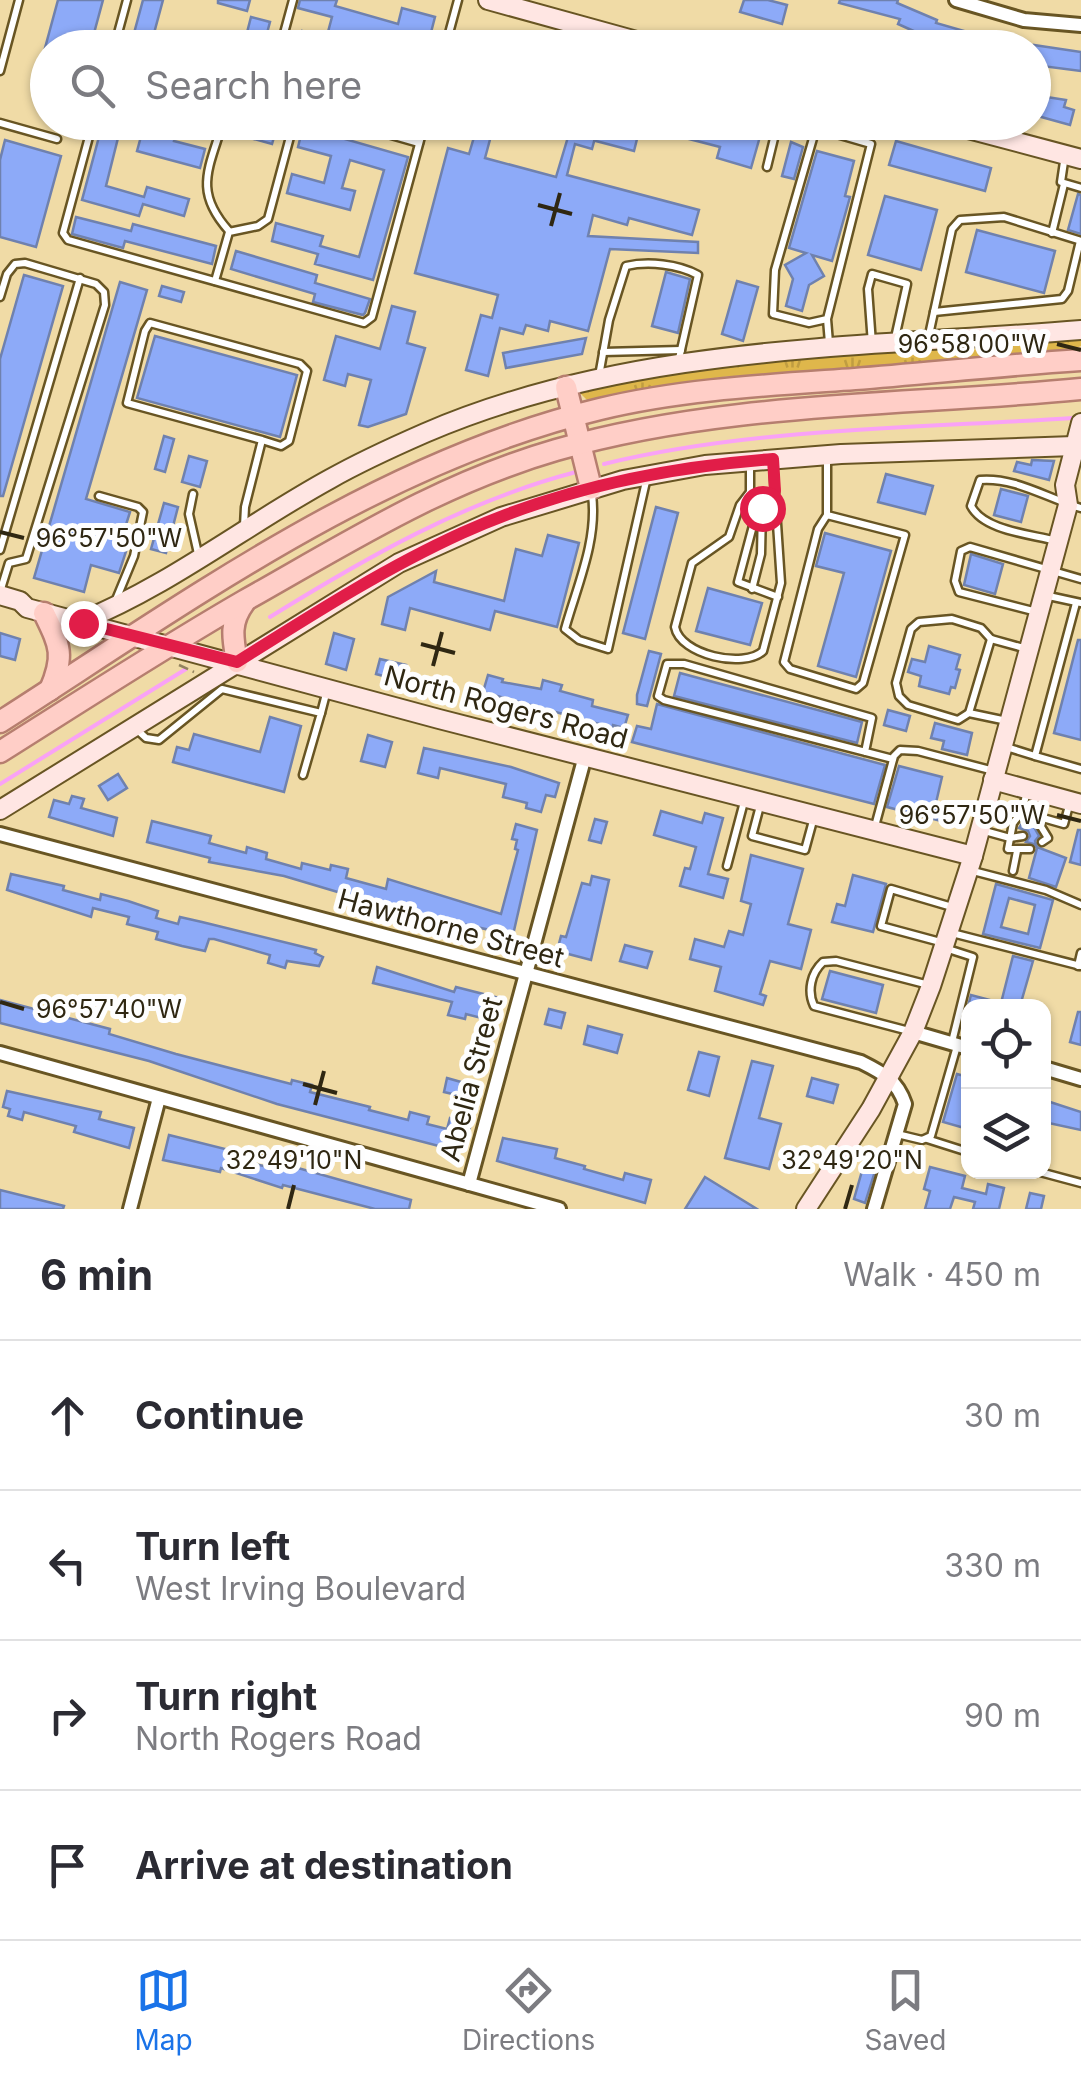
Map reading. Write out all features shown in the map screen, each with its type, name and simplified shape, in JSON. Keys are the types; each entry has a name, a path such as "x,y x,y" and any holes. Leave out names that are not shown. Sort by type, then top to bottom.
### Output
{"main road":[{"path":"0,722 326,519 388,486 508,437 650,400 732,388 1081,360"},
{"path":"566,387 591,488"},
{"path":"0,752 171,654 245,601 381,521 495,471 580,444 660,426 732,416 1081,389"},
{"path":"237,662 232,628 245,601"},
{"path":"35,610 60,646 60,666 50,690"}],"street":[{"path":"488,0 542,7 597,30"},
{"path":"956,0 1024,20 1081,25"},
{"path":"1009,140 1073,157"},
{"path":"80,622 199,559 328,479 427,432 566,387 679,357 829,350 1081,330"},
{"path":"806,1209 888,1076 931,986 971,862 1058,542 1077,501 1065,486 1081,423"},
{"path":"0,810 399,564 450,538 591,488 647,475 773,459 1074,446"},
{"name":"North Rogers Road","path":"0,594 35,610 134,636 171,654 237,662 874,830 971,862"},
{"name":"North Rogers Road","path":"0,607 19,612 35,610"},
{"path":"278,636 280,660 288,677"},
{"name":"Abelia Street","path":"469,1184 585,756"},
{"path":"994,776 1076,803"},
{"name":"Hawthorne Street","path":"0,834 861,1062 888,1076"},
{"path":"912,1032 959,1045"},
{"path":"0,1053 559,1209"},
{"path":"1051,1070 1081,1078"},
{"path":"874,1209 904,1104 900,1090 888,1076"},
{"path":"130,1209 160,1098"}],"lane":[{"path":"0,72 19,0"},
{"path":"118,30 126,0"},
{"path":"285,30 293,0"},
{"path":"450,30 458,0"},
{"path":"583,26 583,30"},
{"path":"0,123 30,131"},
{"path":"88,140 62,234 68,240 364,324 372,317 420,140"},
{"path":"218,140 204,186 218,219 230,232"},
{"path":"230,232 258,226 268,218 289,140"},
{"path":"409,140 419,143"},
{"path":"767,167 774,140"},
{"path":"813,140 776,270 773,314 809,323 827,320"},
{"path":"829,350 827,320 871,144 857,140"},
{"path":"1073,157 1060,178 1064,184 1081,188"},
{"path":"1052,234 1064,184"},
{"path":"928,342 934,312 952,229 960,220 1004,217 1081,241 1068,292 1062,299 934,312"},
{"path":"215,281 230,232"},
{"path":"0,297 7,274 15,264 26,263 96,284 104,292 105,304 26,559 9,563 0,560"},
{"path":"598,379 608,320 626,266 657,264 698,275 679,357 603,352"},
{"path":"872,346 868,289 872,274 907,284 894,344"},
{"path":"0,550 80,278"},
{"path":"150,323 300,364 307,371 289,441 281,446 262,440 128,403 150,323"},
{"path":"244,532 244,507 262,440"},
{"path":"827,455 827,514 818,529 784,662 790,669 856,689 863,683 905,535 827,514"},
{"path":"750,461 750,492 740,504 728,536 692,563 675,627 685,646 745,662 764,651 781,583 773,459"},
{"path":"591,488 595,516 565,629 579,640 608,648 647,475"},
{"path":"1058,542 976,515 971,506 975,490 980,480 993,479 1077,501"},
{"path":"775,491 754,522 738,578 741,586 778,597"},
{"path":"193,494 189,514 199,559"},
{"path":"99,496 143,512 134,556 112,608"},
{"path":"752,590 761,554 762,508"},
{"path":"1035,756 1078,603 1040,604 959,592 954,581 957,565 962,551 970,546 1081,579"},
{"path":"0,594 9,563"},
{"path":"990,638 969,712 958,720 908,705 899,696 896,683 911,630 920,622 952,619 981,628 990,638 1028,649"},
{"path":"865,752 872,718 684,664 668,664 662,674 658,696 664,700 893,760"},
{"path":"210,680 321,713"},
{"path":"303,775 328,688"},
{"path":"969,712 1009,722"},
{"path":"1002,746 1081,769"},
{"path":"874,830 893,760 900,750 918,751 994,776"},
{"path":"1028,789 1022,812 1013,822 1008,849 1030,848"},
{"path":"753,799 752,836 805,850 815,815"},
{"path":"726,866 753,799"},
{"path":"1022,812 1064,824 1076,803"},
{"path":"1042,842 1048,838 1038,827 1048,819"},
{"path":"980,830 1010,838 1023,836"},
{"path":"1013,870 1017,851"},
{"path":"971,862 1081,905"},
{"path":"957,908 891,890 881,926 1079,966 1081,953"},
{"path":"927,1139 959,1045 958,1016 973,958 946,941"},
{"path":"912,1032 814,1006 808,995 816,969 823,962 836,961 931,986"},
{"path":"898,1134 961,1150"},
{"path":"1051,1175 1081,1183"}],"path":[{"path":"171,654 210,680"}],"green space":[{"path":"1081,335 1081,346 1069,351 722,377 588,401 580,393 583,388 730,363"}],"building":[{"path":"58,0 103,0 95,30 50,30"},
{"path":"143,0 163,0 155,30 135,30"},
{"path":"218,0 250,0 247,11"},
{"path":"300,0 337,0 335,6 398,24 402,8 435,17 432,30 329,30 332,17 298,8"},
{"path":"744,0 787,5 782,24 740,12"},
{"path":"898,0 897,3 937,20 936,23 960,30 911,30 898,24 900,19 839,3"},
{"path":"251,17 270,22 268,30 248,30"},
{"path":"1051,48 1081,52 1081,71 1051,67"},
{"path":"1051,98 1066,100 1064,107 1074,110 1070,125 1051,120"},
{"path":"5,140 61,156 36,247 0,237 0,160"},
{"path":"98,140 118,140 106,186 144,197 147,187 189,199 184,216 143,204 139,216 82,200"},
{"path":"140,140 174,140 205,149 200,168 137,151"},
{"path":"300,140 348,140 408,157 373,280 315,264 318,254 272,241 276,223 323,236 320,246 359,257 384,170 350,160 342,188 355,191 350,210 287,193 292,174 324,183 331,156 298,147"},
{"path":"473,140 490,140 485,158 556,177 567,140 594,140 592,149 575,144 567,175 699,210 692,235 629,218 627,225 593,215 588,236 698,242 698,253 610,249 588,331 550,321 548,331 526,325 523,334 500,328 488,376 466,370 481,315 492,318 498,295 415,273 448,148 469,154"},
{"path":"596,140 637,140 634,151"},
{"path":"693,140 759,140 751,168 717,158 720,147"},
{"path":"896,141 991,168 985,191 889,165"},
{"path":"791,142 803,147 794,179 782,176"},
{"path":"817,151 854,161 845,196 850,197 832,261 812,255 824,276 809,285 802,311 786,306 793,279 785,265 806,253 789,248"},
{"path":"1078,194 1081,195 1081,234 1068,230"},
{"path":"885,196 937,210 921,270 868,255"},
{"path":"76,217 131,231 133,224 216,246 212,264 125,241 123,248 72,234"},
{"path":"977,230 1055,251 1044,293 966,272"},
{"path":"236,251 317,275 315,283 370,299 365,313 313,302 315,294 231,269"},
{"path":"666,272 690,279 678,333 652,326"},
{"path":"24,275 63,286 0,496 0,359"},
{"path":"737,281 758,287 743,341 722,334"},
{"path":"120,282 147,290 86,499 130,512 124,531 132,533 119,573 91,565 84,592 34,578"},
{"path":"162,286 184,292 181,302 159,296"},
{"path":"392,306 415,312 407,343 425,348 406,414 368,427 359,425 371,380 348,374 345,386 324,380 336,336 380,349"},
{"path":"155,336 297,375 280,437 137,398"},
{"path":"586,338 582,354 506,368 503,353"},
{"path":"164,436 174,439 165,472 155,469"},
{"path":"189,456 207,461 200,487 182,482"},
{"path":"1032,460 1054,461 1049,480 1014,471 1017,462 1031,465"},
{"path":"886,474 933,486 925,514 878,502"},
{"path":"1001,489 1028,496 1021,522 994,515"},
{"path":"164,503 178,507 166,553 151,549"},
{"path":"656,507 678,513 645,639 623,633"},
{"path":"825,533 891,551 856,677 818,666 844,573 816,566"},
{"path":"548,535 579,543 557,627 495,611 490,630 410,608 405,630 382,624 388,597 436,571 434,582 504,601 516,549 542,556"},
{"path":"971,554 1003,564 995,594 964,585"},
{"path":"708,588 762,603 750,645 696,631"},
{"path":"0,633 20,639 15,660 0,656"},
{"path":"334,633 354,639 346,670 326,664"},
{"path":"1081,640 1081,740 1054,733"},
{"path":"929,646 960,655 955,688 951,687 949,694 919,686 921,676 908,672 912,659 925,662"},
{"path":"649,651 661,654 647,706 637,704 637,695"},
{"path":"380,659 406,665 402,681 376,674"},
{"path":"680,673 862,722 857,743 674,696"},
{"path":"488,675 503,679 502,682 541,689 543,680 562,685 560,691 593,700 592,706 628,715 624,728 613,725 612,732 601,730 603,725 483,692"},
{"path":"657,704 885,765 874,804 632,742 637,726 651,729"},
{"path":"888,710 910,716 906,731 884,725"},
{"path":"270,717 301,726 284,792 173,762 177,747 189,750 194,734 260,752"},
{"path":"935,723 972,733 967,755 942,749 944,741 931,738"},
{"path":"368,735 392,742 385,767 361,761"},
{"path":"424,748 511,767 559,783 555,797 546,795 541,812 526,808 527,803 503,797 506,784 440,768 438,778 418,773"},
{"path":"899,766 942,777 935,807 944,809 941,821 887,807"},
{"path":"118,774 127,788 108,800 99,786"},
{"path":"72,796 84,799 81,808 117,818 113,836 49,817 54,800 69,804"},
{"path":"661,811 702,823 705,813 723,818 708,874 728,879 723,898 680,886 696,847 654,835"},
{"path":"595,819 607,822 601,843 589,840"},
{"path":"1024,820 1031,822 1039,836 1035,841 1037,847 1066,858 1056,887 1029,878 1037,848 1026,842 1028,831 1019,828"},
{"path":"152,821 211,836 209,843 246,853 247,847 267,853 266,859 301,869 302,863 330,870 331,865 348,869 346,878 386,889 388,879 501,914 518,850 517,840 512,839 516,824 537,830 513,935 398,910 284,876 209,862 210,858 147,842"},
{"path":"1081,830 1081,865 1070,862"},
{"path":"751,855 803,869 788,924 811,930 801,969 770,961 760,994 766,996 763,1005 715,991 721,967 690,959 695,939 724,947 729,931 743,935 751,904 741,901"},
{"path":"11,874 64,886 63,890 100,900 101,894 128,901 158,911 156,918 178,924 180,917 202,922 316,950 323,957 319,966 287,961 285,968 268,963 270,955 214,939 209,939 205,951 182,946 156,939 158,932 127,924 129,917 93,908 91,917 7,890"},
{"path":"853,875 886,884 873,932 832,922 837,904 845,906"},
{"path":"592,876 609,880 591,960 557,951 561,936 566,937 582,883 590,885"},
{"path":"996,884 1053,900 1040,948 983,934","holes":["1009,898 1035,905 1028,934 1001,927"]},
{"path":"625,945 652,952 647,968 620,961"},
{"path":"1013,956 1033,961 1022,999 1002,999"},
{"path":"377,967 454,992 456,987 499,998 493,1021 466,1014 465,1019 448,1015 452,1002 373,983"},
{"path":"830,971 883,985 876,1013 822,999"},
{"path":"0,1000 110,1029 109,1034 176,1054 291,1084 292,1080 312,1085 310,1092 370,1107 369,1110 408,1120 410,1112 429,1117 427,1124 447,1129 450,1118 471,1124 458,1151 277,1104 149,1061 0,1023"},
{"path":"549,1009 565,1013 561,1028 545,1024"},
{"path":"1081,1012 1081,1045 1070,1042"},
{"path":"588,1026 622,1035 617,1053 584,1044"},
{"path":"699,1052 719,1057 709,1096 688,1090"},
{"path":"752,1061 773,1066 759,1118 781,1124 769,1169 725,1158"},
{"path":"957,1074 961,1075 961,1127 943,1122"},
{"path":"447,1078 468,1084 465,1097 444,1092"},
{"path":"812,1078 838,1085 833,1103 807,1096"},
{"path":"7,1091 101,1112 99,1119 134,1128 129,1148 74,1132 76,1126 24,1112 22,1120 8,1116 10,1109 3,1107"},
{"path":"1051,1102 1081,1112 1081,1130 1051,1124"},
{"path":"169,1135 257,1157 255,1164 276,1169 277,1162 411,1200 409,1209 375,1209 283,1185 282,1188 221,1168 220,1172 163,1160"},
{"path":"503,1138 557,1149 555,1158 585,1166 584,1169 623,1180 625,1173 651,1180 645,1203 497,1161"},
{"path":"864,1164 876,1168 865,1203 854,1199"},
{"path":"930,1167 961,1175 962,1188 986,1194 988,1184 1004,1188 999,1209 973,1209 975,1202 954,1197 950,1209 925,1209 930,1191 924,1189"},
{"path":"705,1177 757,1209 685,1209"},
{"path":"0,1190 64,1206 0,1209"},
{"path":"1030,1193 1044,1196 1041,1209 1026,1209"}],"waterway":[{"path":"604,464 777,436 1073,418"},
{"path":"270,617 418,533 495,498 576,472"},
{"path":"0,784 186,669"}],"route":[{"path":"83,623 237,662 433,546 467,530 575,493 667,471 773,459 775,491 762,508"}]}
